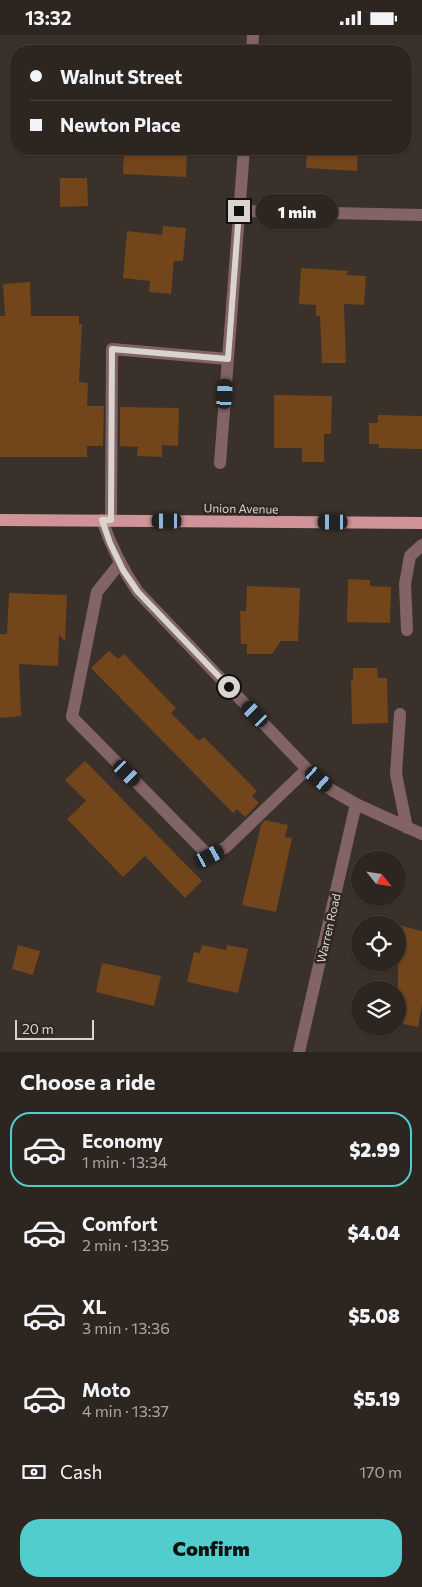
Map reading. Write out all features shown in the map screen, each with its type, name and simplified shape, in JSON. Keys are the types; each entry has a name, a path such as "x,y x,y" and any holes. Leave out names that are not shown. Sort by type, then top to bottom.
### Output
{"main road":[{"name":"Union Avenue","path":"0,520 422,523"}],"street":[{"path":"220,463 244,155"},
{"path":"239,211 422,215"},
{"path":"228,359 112,349 106,520 110,543 138,592 307,769 330,789 356,805 422,834"},
{"path":"407,630 406,584 410,556 422,545"},
{"path":"120,563 96,592 72,717 210,856 226,847 307,769"},
{"path":"400,714 396,774 407,828"},
{"name":"Warren Road","path":"299,1052 356,805"}],"building":[{"path":"124,155 187,155 186,177 123,174"},
{"path":"307,155 358,155 357,171 306,168"},
{"path":"60,178 87,178 88,206 60,207"},
{"path":"163,226 186,228 183,261 174,261 171,294 149,292 150,281 123,278 127,231 162,235"},
{"path":"301,268 348,271 347,275 366,276 364,305 344,304 346,363 322,363 320,316 316,316 316,305 299,304"},
{"path":"30,282 31,316 79,316 79,324 82,324 79,382 88,383 87,406 104,406 103,446 87,446 87,457 0,457 0,316 5,316 3,284"},
{"path":"274,395 332,396 331,434 324,434 324,462 302,462 302,448 274,448"},
{"path":"120,407 179,408 178,446 162,445 162,457 137,456 138,447 120,446"},
{"path":"378,415 422,416 422,449 379,448 379,444 369,444 369,423 378,423"},
{"path":"348,579 370,580 370,586 391,587 390,623 347,622"},
{"path":"247,586 300,588 298,641 281,641 272,654 247,654 247,644 241,644 240,611 246,611"},
{"path":"9,593 67,595 65,641 59,635 58,666 19,664 21,716 0,718 0,634 7,634"},
{"path":"109,651 118,659 124,654 176,708 171,713 199,741 204,737 257,791 252,796 259,803 245,817 237,809 233,813 91,668"},
{"path":"353,668 377,668 378,678 387,678 388,723 352,724 351,680 353,680"},
{"path":"85,761 202,881 185,898 145,856 123,877 67,819 86,801 65,780"},
{"path":"265,820 288,825 285,837 292,838 276,912 242,905 261,825"},
{"path":"406,927 422,931 422,1004 418,1027 406,1025 406,981 398,981 398,971 406,971"},
{"path":"18,945 40,951 33,975 12,969"},
{"path":"202,945 226,950 227,945 248,949 238,993 187,982 194,952 200,953"},
{"path":"102,963 161,976 154,1006 96,992"}],"route":[{"path":"229,687 138,592 123,570 110,543 102,520 111,520 112,349 228,359 239,211"}]}
